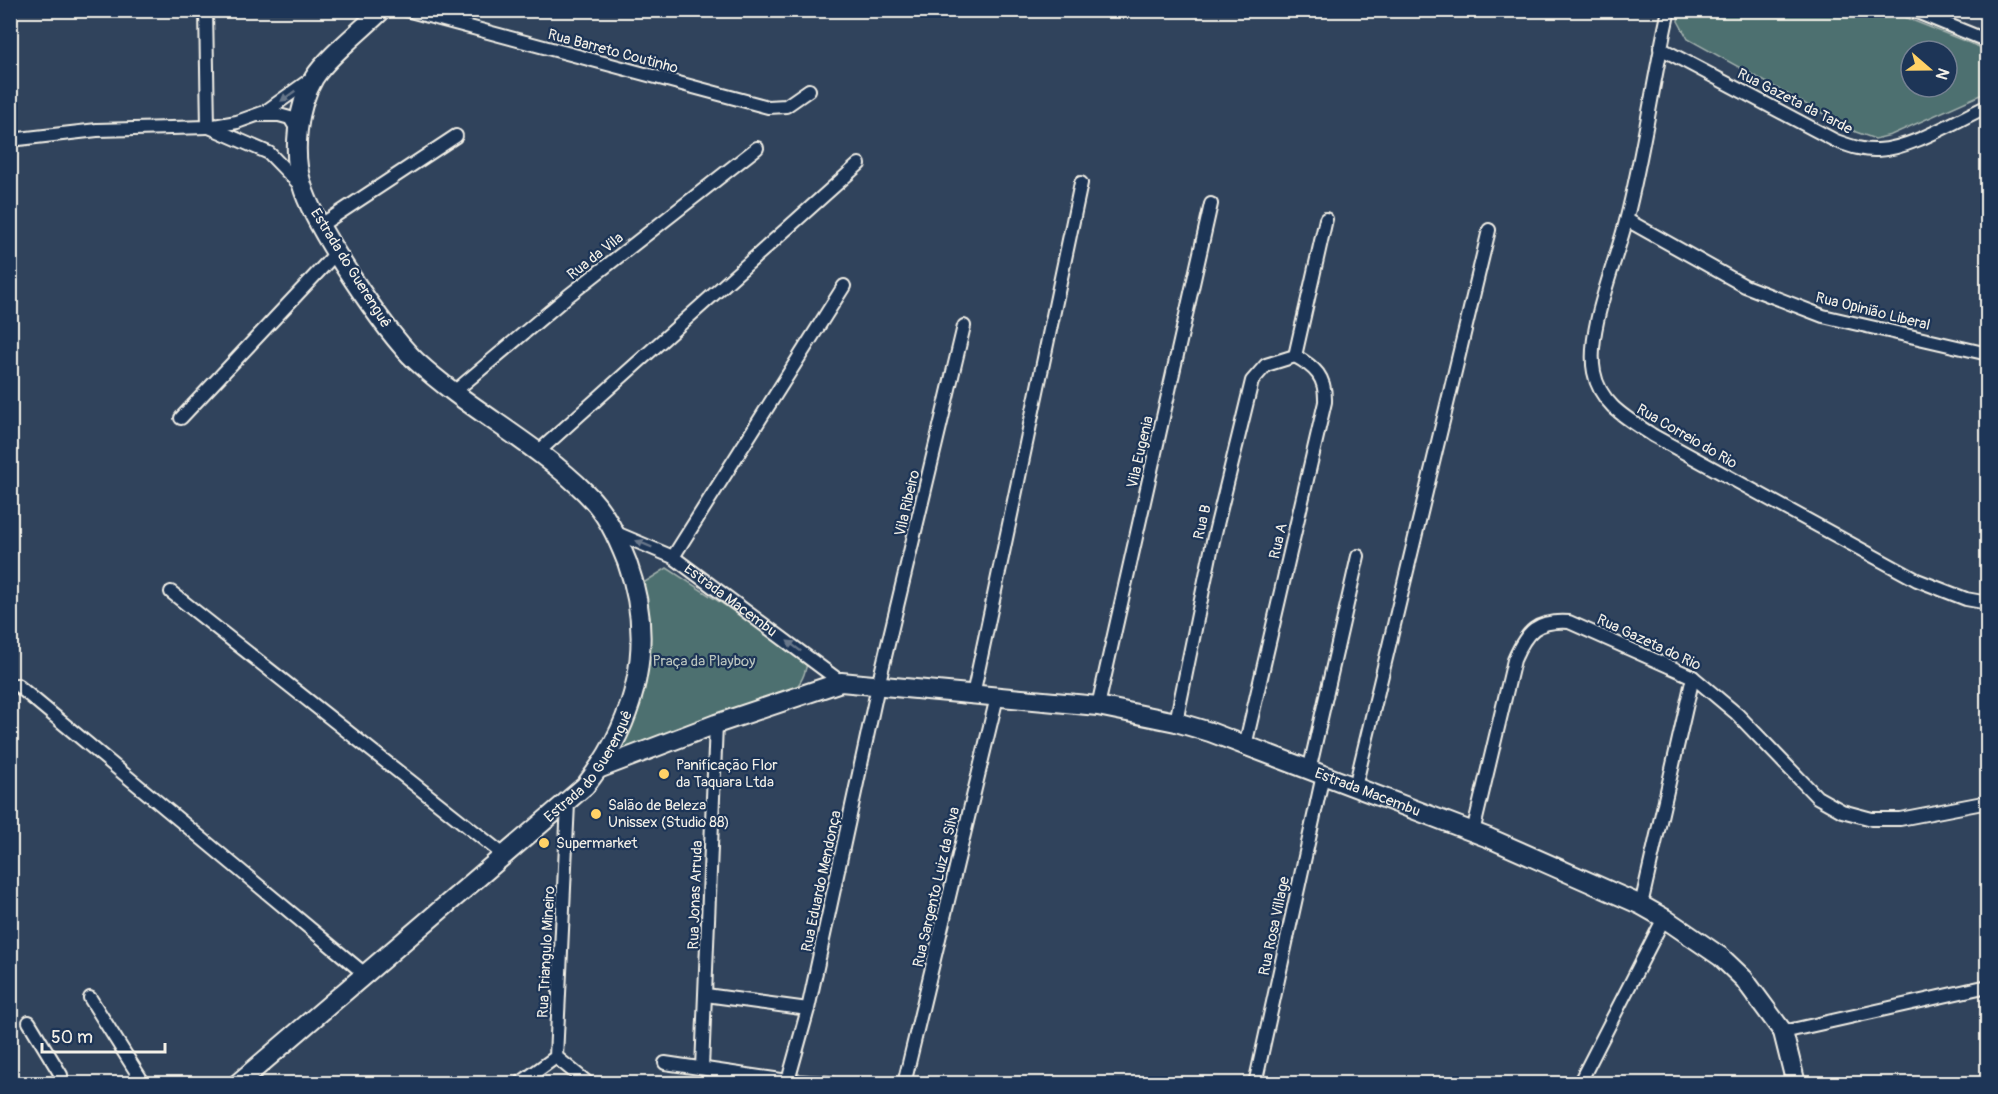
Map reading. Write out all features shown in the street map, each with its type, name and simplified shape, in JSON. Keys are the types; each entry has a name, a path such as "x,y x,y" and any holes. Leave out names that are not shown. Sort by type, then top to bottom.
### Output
{"main road":[{"name":"Estrada do Guerenguê","path":"237,1083 568,803 598,769 625,718 636,689 640,664 642,640 635,584 614,532 587,494 538,452 454,392 414,359 393,336 337,252 302,187 298,136 304,105 315,76 382,10"},
{"name":"Estrada Macembu","path":"598,769 716,724 841,682 1098,705 1176,722 1473,832 1641,905 1664,918 1720,957 1744,979 1783,1032 1796,1083"}],"street":[{"path":"206,10 208,126"},
{"name":"Rua Barreto Coutinho","path":"405,10 768,106 786,106 808,90"},
{"name":"Rua Correio do Rio","path":"1669,10 1627,219 1594,336 1594,371 1599,388 1607,402 1619,414 1654,436 1917,580 1966,599 1988,603"},
{"path":"1912,10 1988,41"},
{"name":"Rua Gazeta da Tarde","path":"1660,48 1836,141 1858,149 1879,150 1904,144 1988,106"},
{"path":"10,140 97,130 208,126 237,122 259,115 315,76"},
{"path":"259,115 279,115 290,118 298,136 286,152 269,153"},
{"path":"208,126 269,153 302,187"},
{"path":"321,225 456,136"},
{"name":"Rua da Vila","path":"454,392 568,296 758,148"},
{"path":"538,452 859,164"},
{"path":"973,695 1081,183"},
{"name":"Vila Eugenia","path":"1098,705 1211,204"},
{"path":"1295,356 1326,219"},
{"name":"Rua Opinião Liberal","path":"1627,219 1745,286 1823,316 1988,354"},
{"path":"1354,788 1489,231"},
{"path":"181,418 337,252"},
{"path":"673,557 844,286"},
{"name":"Vila Ribeiro","path":"878,686 964,326"},
{"name":"Rua B","path":"1176,722 1213,540 1252,381 1266,365 1295,356"},
{"name":"Rua A","path":"1245,746 1325,402 1323,379 1310,364 1295,356"},
{"name":"Estrada Macembu","path":"614,532 673,557 841,682"},
{"name":"Rua Rosa Village","path":"1255,1083 1358,556"},
{"path":"171,592 505,856"},
{"name":"Rua Gazeta do Rio","path":"1473,832 1514,660 1522,642 1533,630 1548,621 1569,622 1693,677 1737,714 1817,797 1842,811 1872,819 1900,819 1988,802"},
{"path":"1641,905 1693,677"},
{"path":"17,685 366,975"},
{"name":"Rua Eduardo Mendonça","path":"788,1081 808,1009 878,686"},
{"name":"Rua Sargento Luiz da Silva","path":"904,1083 996,697"},
{"name":"Rua Jonas Arruda","path":"702,1068 716,724"},
{"name":"Rua Triangulo Mineiro","path":"556,1057 568,803"},
{"path":"1579,1083 1664,918"},
{"path":"1783,1032 1988,986"},
{"path":"706,995 808,1009"},
{"path":"90,998 144,1083"},
{"path":"29,1022 60,1075 62,1083"},
{"path":"519,1083 556,1057 590,1083"},
{"path":"665,1063 788,1081 831,1083"}],"green space":[{"path":"1680,11 1889,11 1987,50 1987,92 1891,135 1875,139 1856,132 1688,39 1678,21"},
{"name":"Praça da Playboy","path":"667,568 808,659 806,669 800,682 791,693 611,759 633,711 637,587"}],"place":[{"name":"Panificação Flor da Taquara Ltda","path":"664,774"},
{"name":"Salão de Beleza Unissex (Studio 88)","path":"596,814"},
{"name":"Supermarket","path":"544,843"}]}
